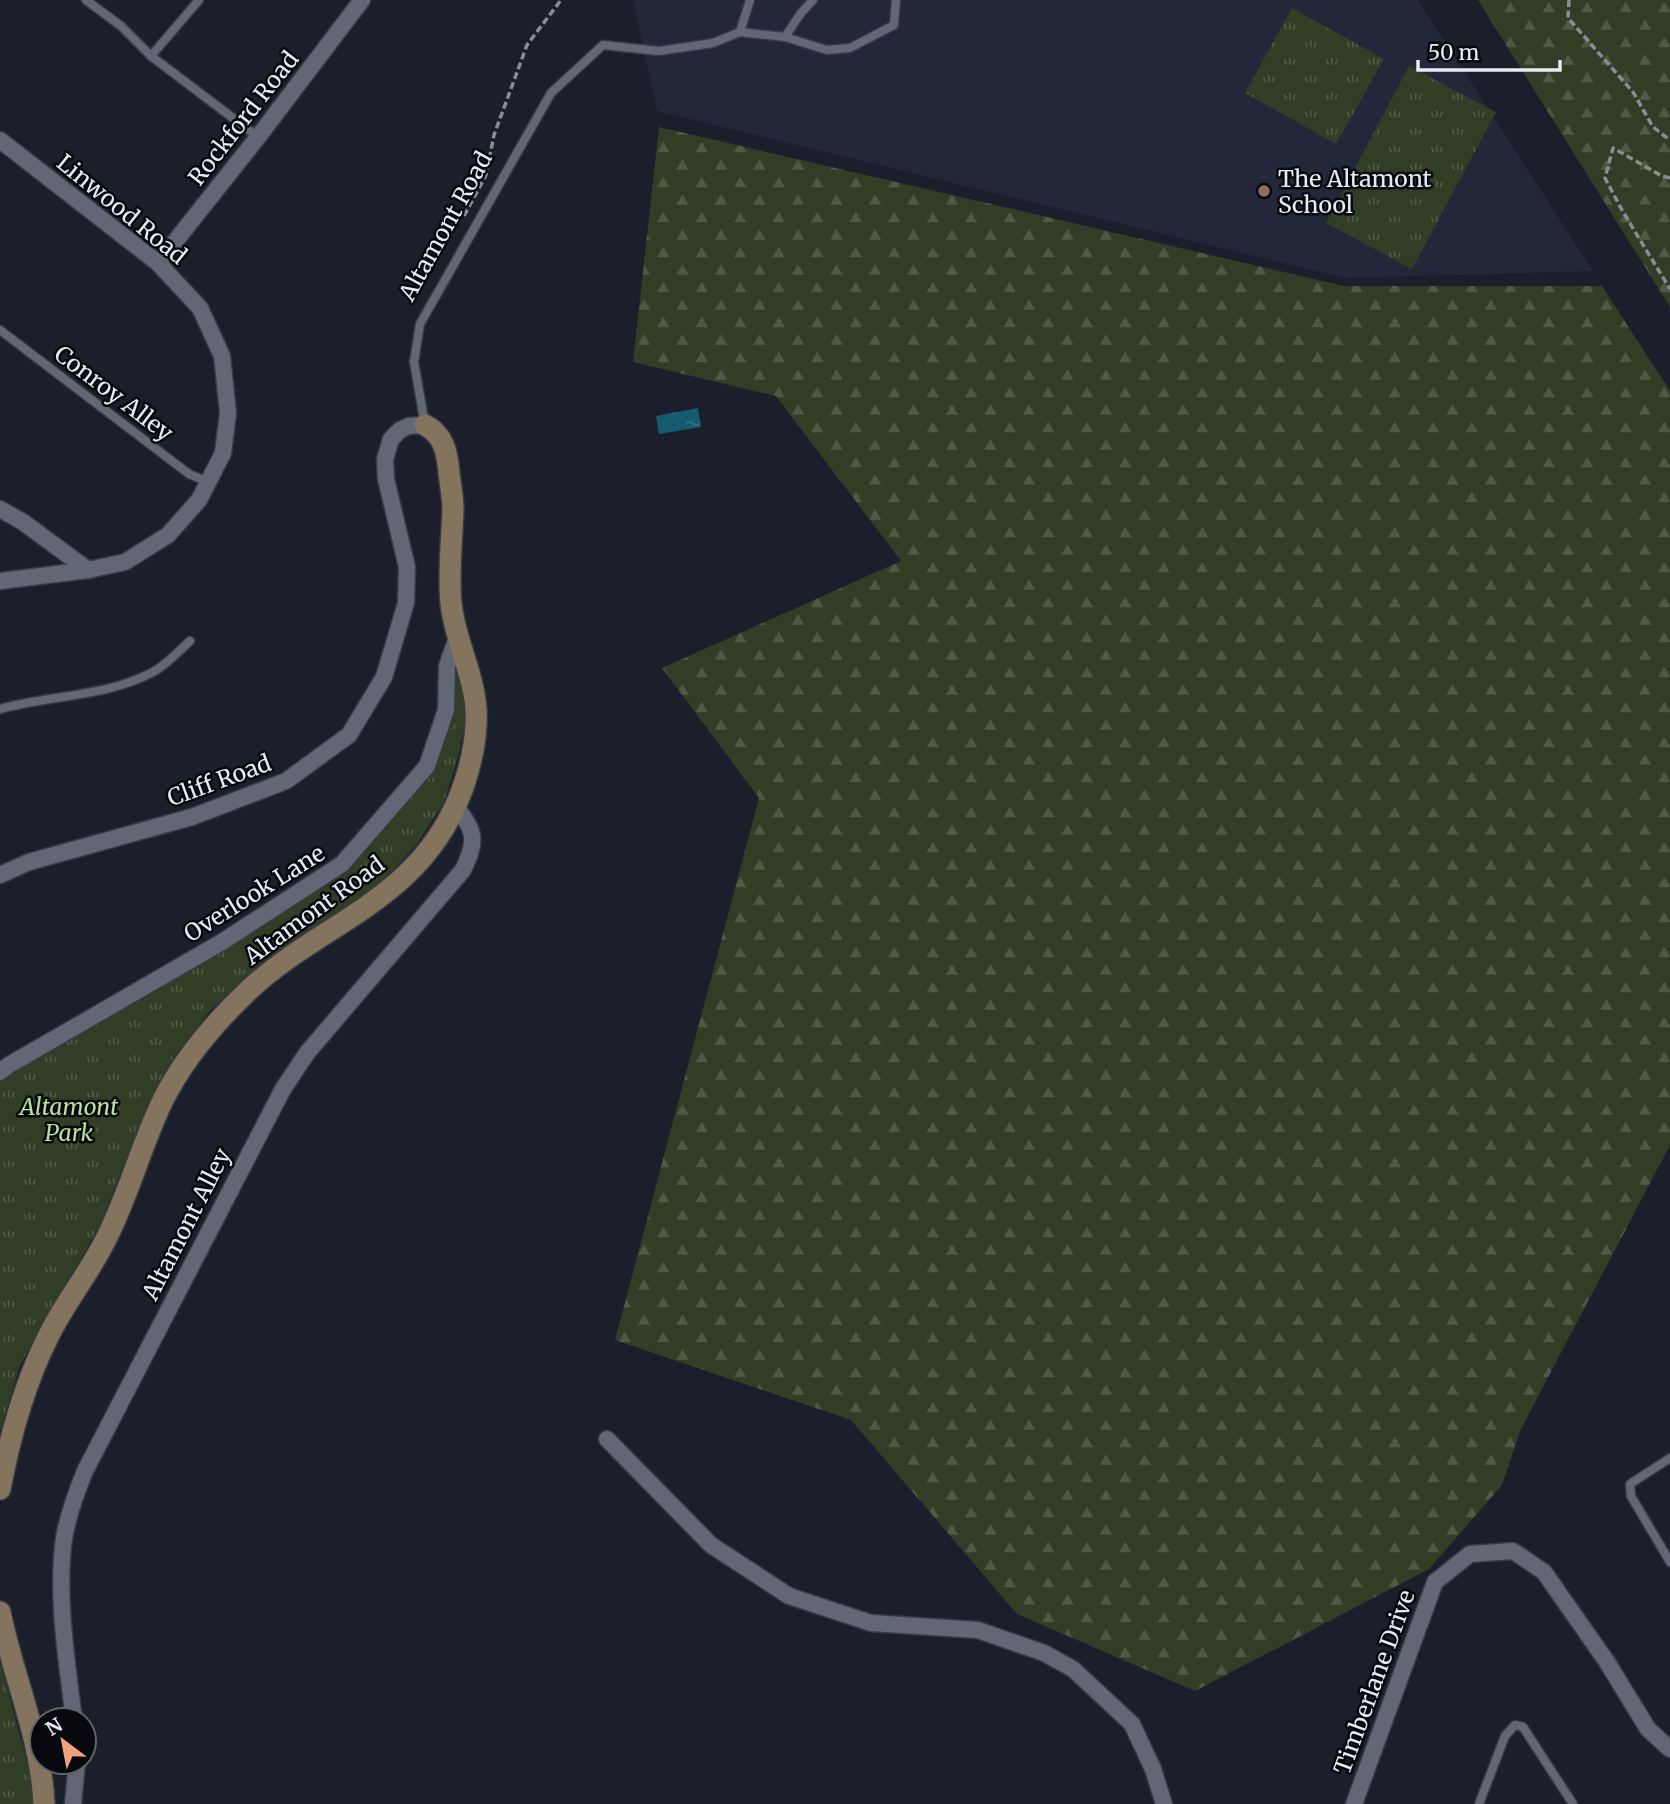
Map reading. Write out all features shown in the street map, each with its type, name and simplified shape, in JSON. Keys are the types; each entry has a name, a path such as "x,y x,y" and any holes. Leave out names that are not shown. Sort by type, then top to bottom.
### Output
{"street":[{"name":"Rockford Road","path":"158,263 362,0"},
{"name":"Linwood Road","path":"0,140 158,263 201,308 222,356 229,413 223,453 199,500 168,535 125,562 88,570 0,581"},
{"name":"Altamont Road","path":"0,1489 10,1437 49,1335 106,1241 163,1101 195,1048 253,987 284,962 395,887 440,835 456,806 471,758 476,725 471,681 457,638 451,602 450,546 453,508 447,456 443,442 434,430 425,425"},
{"name":"Cliff Road","path":"0,875 29,862 192,817 286,781 349,735 384,677 406,603 407,567 386,479 385,459 391,439 400,430 425,425"},
{"path":"0,509 23,522 88,570"},
{"name":"Overlook Lane","path":"0,1072 222,942 342,864 427,766 446,710 447,666 457,638"},
{"name":"Altamont Alley","path":"73,1706 61,1576 64,1538 71,1507 85,1471 283,1089 307,1053 463,870 473,849 473,833 456,806"},
{"path":"607,1439 711,1545 789,1597 871,1623 978,1630 1044,1653 1073,1669 1132,1724 1153,1769 1164,1804"},
{"name":"Timberlane Drive","path":"1354,1804 1435,1582 1470,1554 1513,1551 1544,1572 1607,1662 1648,1729 1670,1749"},
{"path":"0,1612 36,1740 43,1775 44,1804"},
{"path":"73,1804 76,1776"}],"lane":[{"path":"86,0 121,26 151,56 258,137"},
{"path":"151,56 199,0"},
{"path":"750,0 740,32 785,37 827,50 850,48 894,25 896,0"},
{"path":"785,37 813,0"},
{"name":"Altamont Road","path":"425,425 414,362 420,324 551,93 603,45 659,51 713,43 740,32"},
{"name":"Conroy Alley","path":"0,330 189,474 208,482"},
{"path":"0,709 26,701 110,689 154,672 190,641"},
{"path":"1670,1458 1630,1484 1631,1496 1670,1562"},
{"path":"1479,1804 1505,1736 1515,1725 1523,1727 1573,1804"}],"path":[{"path":"462,220 486,175 495,135 527,45 561,0"},
{"path":"1569,0 1568,18 1633,92 1653,127 1670,141"},
{"path":"1670,178 1613,148 1605,178 1670,289"}],"shaded area":[{"name":"The Altamont School","path":"633,0 1418,0 1593,271 1345,278 657,111"}],"green space":[{"path":"1478,0 1670,0 1670,307"},
{"path":"1292,8 1384,59 1336,144 1245,93"},
{"path":"1409,66 1496,112 1412,269 1326,223"},
{"path":"659,127 1344,286 1602,286 1670,391 1670,1145 1520,1431 1502,1485 1429,1569 1195,1691 1017,1614 851,1420 615,1340 759,798 662,668 901,561 776,396 633,362"},
{"name":"Altamont Park","path":"455,669 460,672 465,725 444,802 417,844 383,881 244,978 209,1012 174,1057 147,1106 101,1223 20,1365 0,1432 0,1082 15,1070 298,902 352,865 414,795 433,767"},
{"path":"0,1661 28,1766 28,1776 32,1781 33,1804 0,1804"}],"water":[{"path":"698,408 701,427 659,434 656,416"}],"place":[{"name":"The Altamont School","path":"1264,191"}]}
